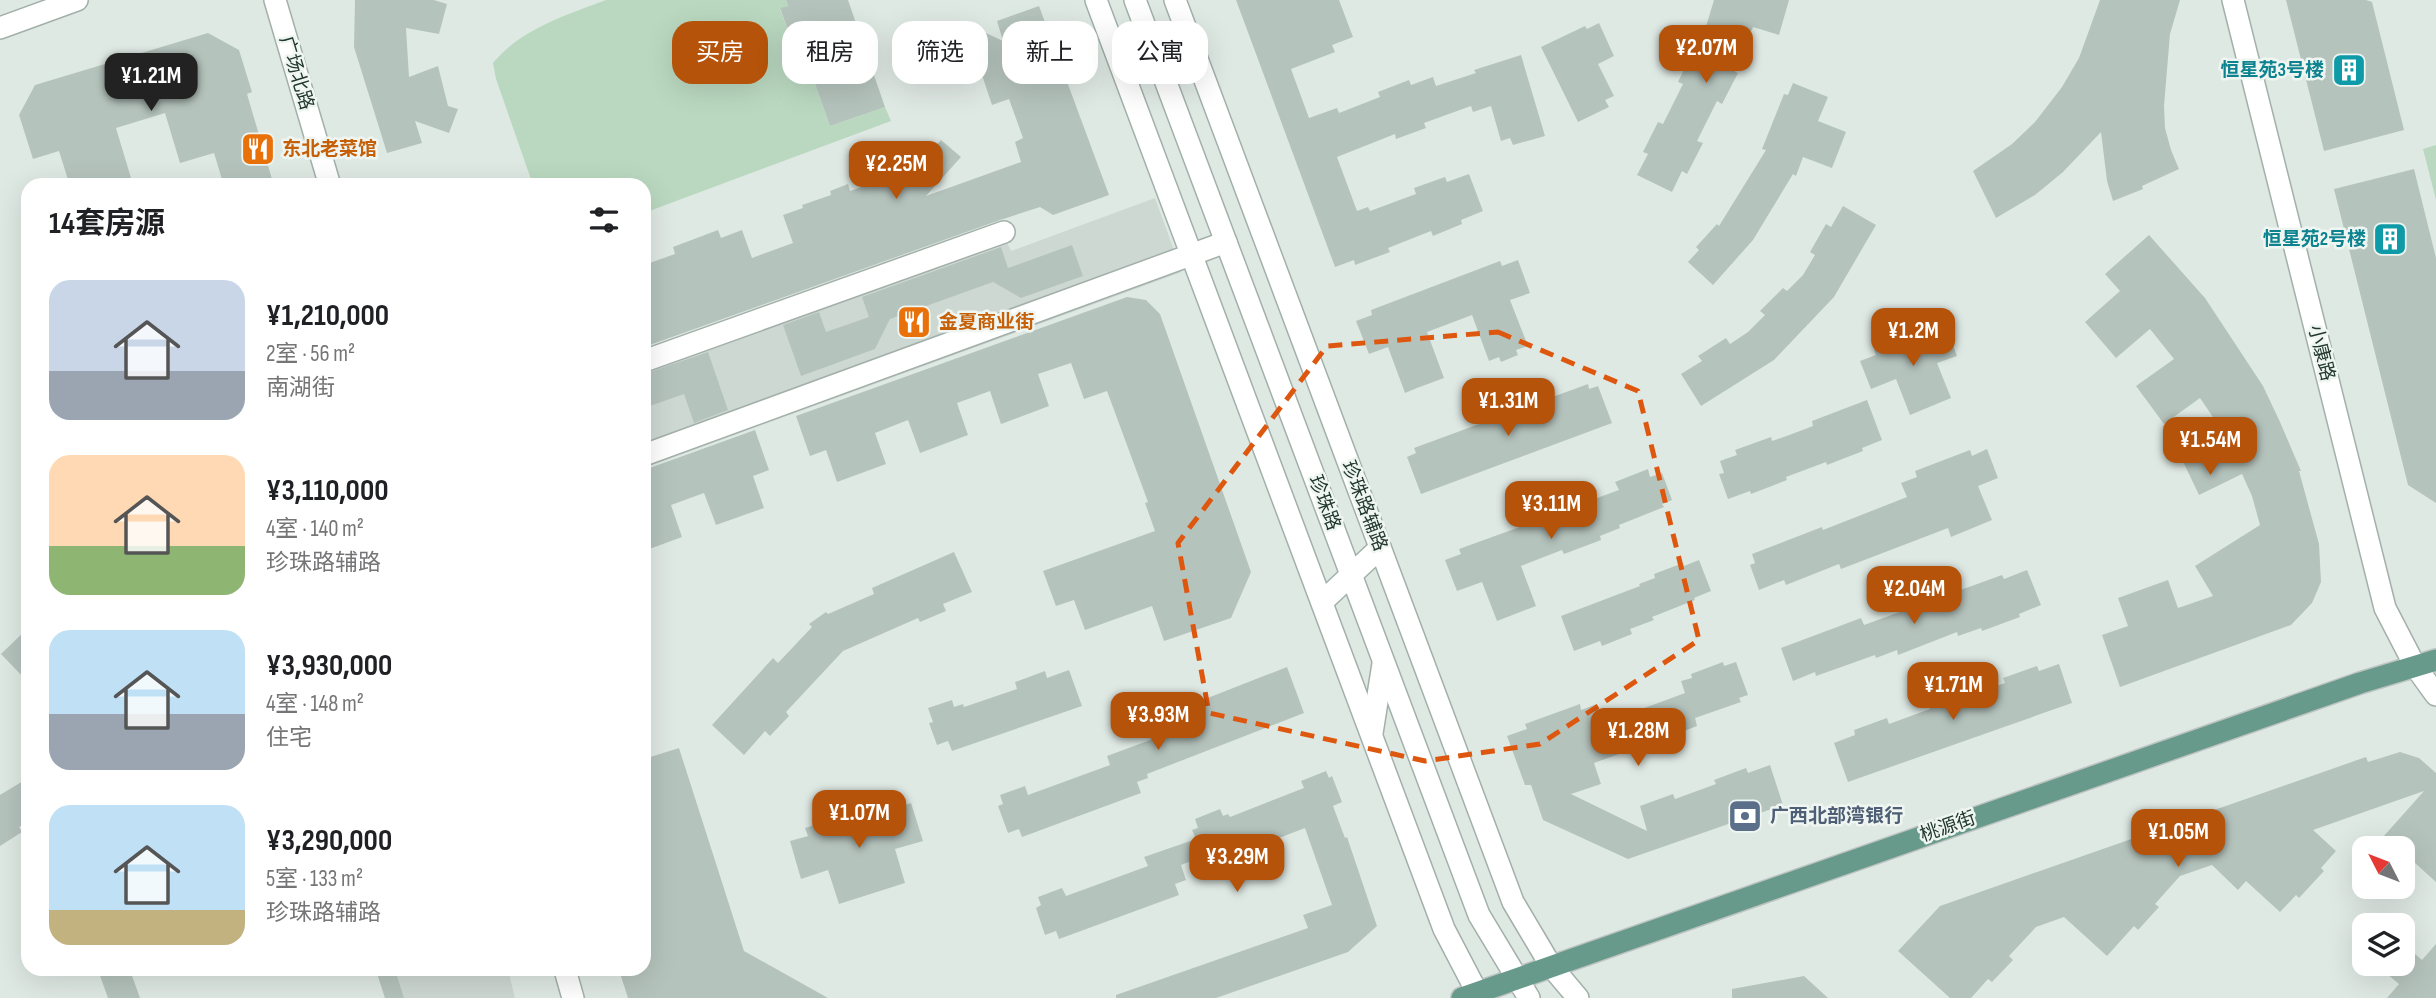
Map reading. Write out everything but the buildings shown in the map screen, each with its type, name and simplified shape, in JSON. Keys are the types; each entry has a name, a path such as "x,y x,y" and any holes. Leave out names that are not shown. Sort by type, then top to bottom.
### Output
{"main road":[{"name":"桃源街","path":"1473,996 1551,966 2347,688 2436,660"}],"street":[{"path":"0,28 78,0"},
{"name":"广场北路","path":"275,0 328,178"},
{"path":"1096,0 1444,929 1473,996"},
{"name":"珍珠路","path":"1135,0 1479,915 1529,998"},
{"name":"珍珠路辅路","path":"1175,0 1513,902 1551,966 1578,998"},
{"name":"小康路","path":"2233,0 2385,608 2415,666 2436,695"},
{"path":"651,358 1004,232"},
{"path":"651,452 1226,242"},
{"path":"1322,602 1380,548"},
{"path":"1372,735 1384,662"},
{"path":"567,976 573,998"}],"highlighted area":[{"path":"1498,332 1638,391 1699,640 1540,744 1425,761 1209,713 1178,543 1327,346"}],"shaded area":[{"name":"金夏商业街","path":"1155,198 1182,272 651,465 651,369 1007,242 1011,251"},
{"path":"378,976 510,976 515,998 385,998"}],"green space":[{"path":"606,0 786,0 788,6 780,9 784,21 782,21 782,84 815,84 830,126 885,107 891,121 651,210 651,178 531,178 496,79 493,63 504,51 531,32"},
{"path":"2436,145 2436,200 2423,149"}],"place":[{"name":"恒星苑3号楼","path":"2349,70"},
{"name":"东北老菜馆","path":"258,149"},
{"name":"恒星苑2号楼","path":"2390,239"},
{"name":"金夏商业街","path":"914,322"},
{"name":"广西北部湾银行","path":"1745,816"}]}
